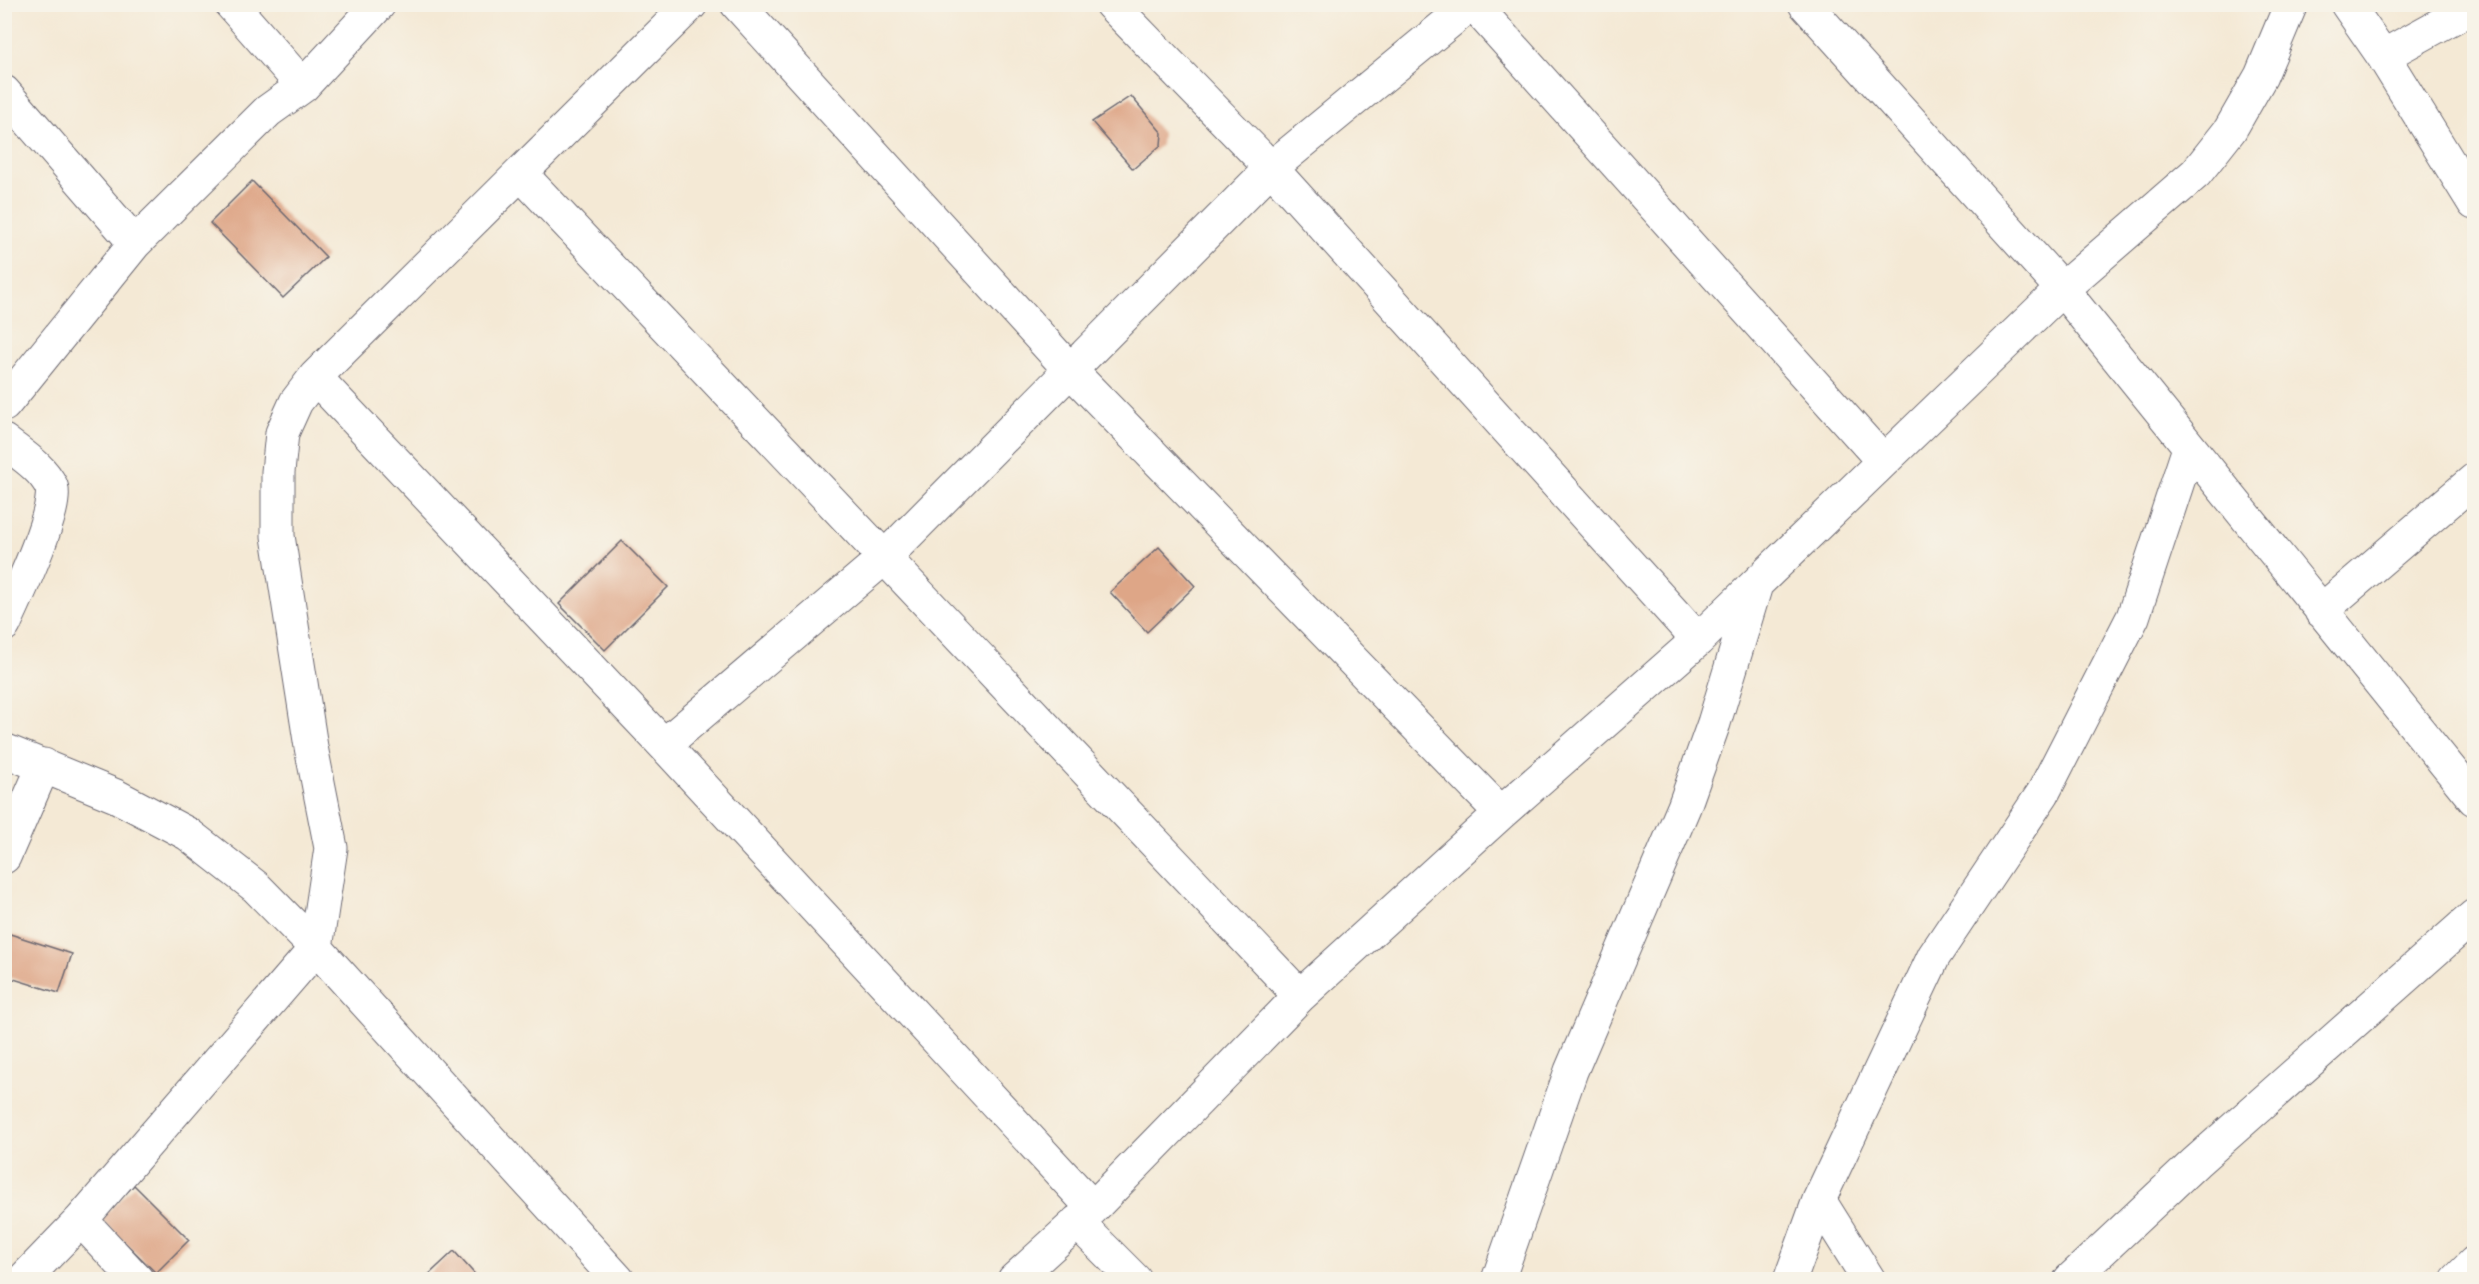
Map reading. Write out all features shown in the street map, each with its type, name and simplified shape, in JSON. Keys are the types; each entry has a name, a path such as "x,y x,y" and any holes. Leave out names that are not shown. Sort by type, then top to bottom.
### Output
{"street":[{"path":"231,4 303,86"},
{"path":"4,405 135,243 268,111 303,86 379,4"},
{"path":"23,1280 81,1220 316,948 331,848 311,747 278,536 278,472 282,433 296,402 315,377 691,4"},
{"path":"737,4 1070,370 1501,813"},
{"path":"1111,4 1271,168 1698,640"},
{"path":"664,745 884,558 1271,168 1472,4 1882,460"},
{"path":"1805,4 2062,289 2475,799"},
{"path":"1014,1280 1085,1215 1300,996 1501,813 1698,640 1882,460 2062,289 2196,173 2230,130 2261,76 2291,4"},
{"path":"2347,4 2383,56 2475,203"},
{"path":"2383,56 2475,6"},
{"path":"4,92 135,243"},
{"path":"521,174 1300,996"},
{"path":"315,377 664,745 1085,1215 1135,1280"},
{"path":"4,441 43,474 53,488 52,511 4,625"},
{"path":"1790,1280 1819,1200 1934,956 2043,793 2133,617 2189,448"},
{"path":"2321,611 2475,480"},
{"path":"1498,1280 1571,1071 1684,807 1714,723 1756,583"},
{"path":"4,750 116,796 188,834 256,887 316,948 618,1280"},
{"path":"4,857 44,765"},
{"path":"2070,1280 2196,1162 2475,915"},
{"path":"1819,1200 1869,1280"},
{"path":"81,1220 137,1280"},
{"path":"2457,1280 2475,1263"}],"building":[{"path":"1131,96 1162,133 1161,145 1133,169 1092,122"},
{"path":"252,181 326,257 283,298 210,223"},
{"path":"622,541 668,587 605,650 559,604"},
{"path":"1159,547 1195,586 1147,632 1110,592"},
{"path":"4,932 72,954 59,993 4,976"},
{"path":"134,1185 189,1240 156,1273 101,1219"},
{"path":"454,1251 480,1280 423,1280"}]}
